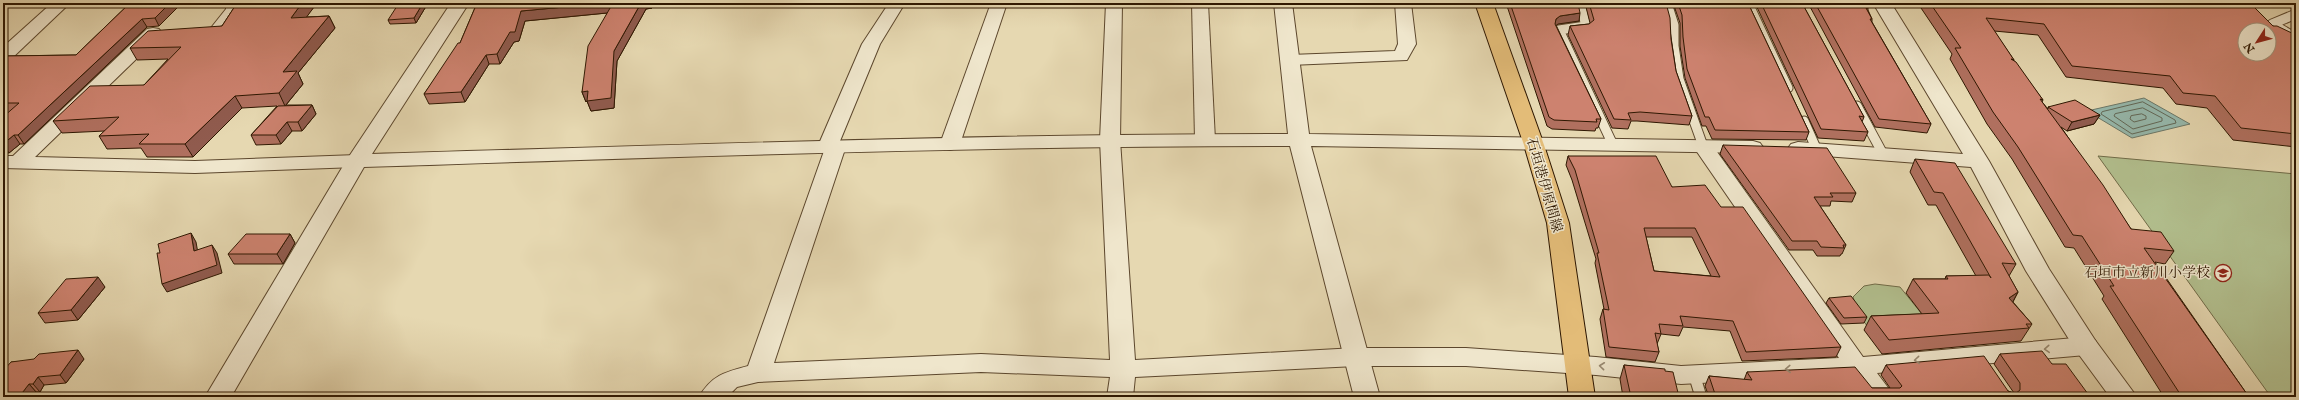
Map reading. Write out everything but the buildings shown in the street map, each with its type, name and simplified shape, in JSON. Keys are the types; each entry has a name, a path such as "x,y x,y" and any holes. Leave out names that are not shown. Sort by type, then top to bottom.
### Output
{"main road":[{"name":"石垣港伊原間線","path":"1484,3 1534,144 1558,223 1582,397"}],"street":[{"path":"3,57 62,3"},
{"path":"219,29 235,9 234,3"},
{"path":"218,397 357,161 452,18 460,3"},
{"path":"758,372 832,146 871,44 897,3"},
{"path":"950,144 999,3"},
{"path":"1114,3 1110,140 1123,369 1120,397"},
{"path":"1200,3 1205,140"},
{"path":"1283,3 1300,140 1367,397"},
{"path":"1290,60 1401,56 1407,44 1403,3"},
{"path":"1882,3 1978,162 2038,271 2086,346 2124,397"},
{"path":"10,162 154,32"},
{"path":"10,162 195,167 832,146 1110,140 1300,140 1816,148 1978,162"},
{"path":"1703,146 1857,366 1882,397"},
{"path":"712,397 728,380 758,372 981,363 1123,369 1356,357 1466,357 1578,365 1681,375 1983,360 2086,346"}],"lane":[{"path":"1580,3 1586,26 1559,30 1613,145"},
{"path":"1667,3 1674,25 1674,46 1679,80 1703,146"},
{"path":"1748,3 1793,98"},
{"path":"2296,14 2272,24 2296,38"},
{"path":"1853,98 1883,154"},
{"path":"1799,112 1816,148"},
{"path":"1694,374 1701,397"}],"green space":[{"path":"2098,156 2296,174 2296,397 2271,397"},
{"path":"1875,284 1900,287 1930,324 1868,327 1858,314 1853,297 1864,286"}],"water":[{"path":"2144,98 2190,124 2132,138 2087,111"}],"place":[{"name":"石垣市立新川小学校","path":"2223,273"}]}
